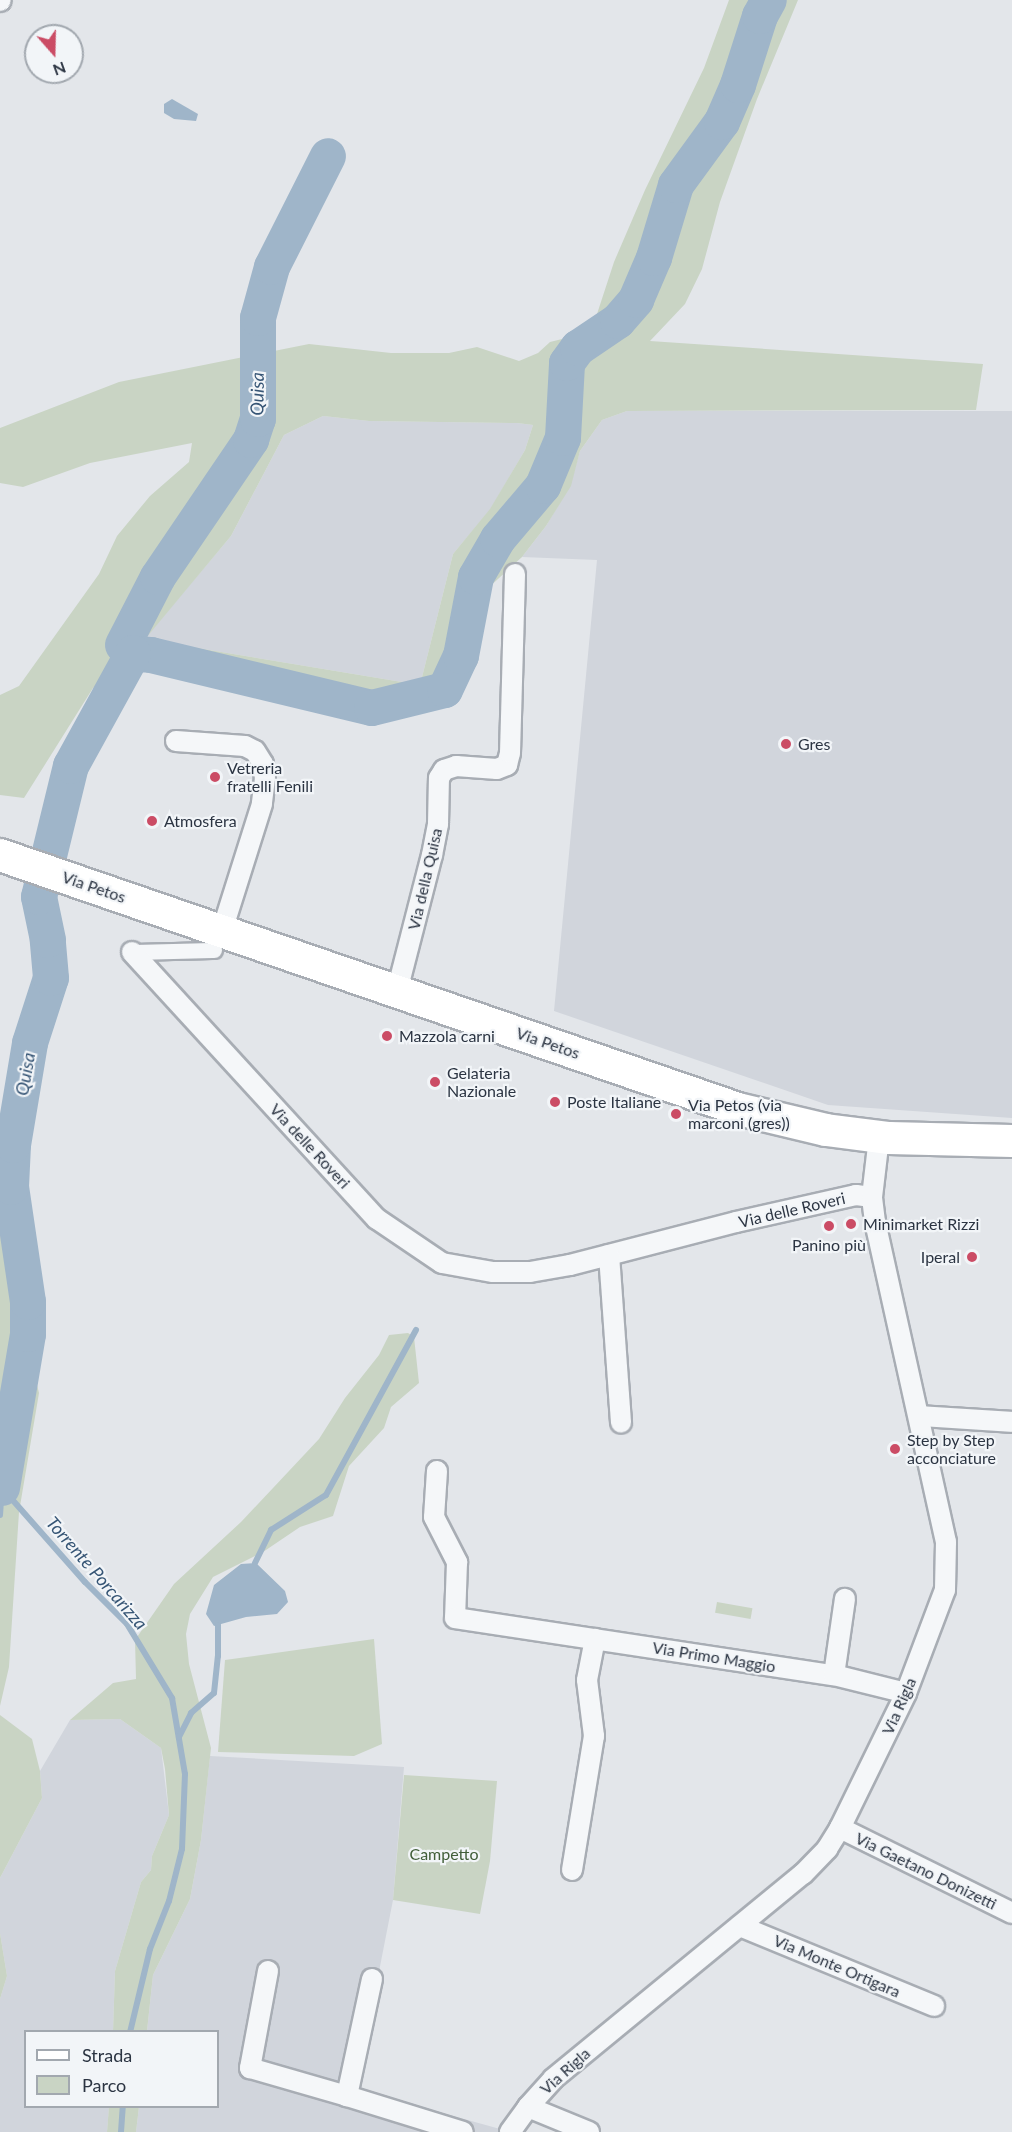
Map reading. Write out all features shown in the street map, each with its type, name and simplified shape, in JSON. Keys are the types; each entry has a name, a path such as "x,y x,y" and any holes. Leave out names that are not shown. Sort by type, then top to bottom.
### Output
{"main road":[{"name":"Via Petos","path":"8,857 82,883 218,941 397,991 738,1109 826,1130 879,1137 1012,1142"}],"street":[{"name":"Via della Quisa","path":"397,991 424,890 438,824 439,778 444,770 456,766 497,769 507,765 510,753 514,574"},
{"path":"176,741 245,746 255,751 263,764 265,778 262,804 218,941"},
{"name":"Via delle Roveri","path":"132,952 218,941"},
{"name":"Via delle Roveri","path":"132,952 377,1219 442,1263 493,1272 530,1272 856,1195 872,1197"},
{"name":"Via Rigla","path":"510,2132 553,2079 803,1874 827,1849 840,1828 906,1693 945,1590 948,1563 946,1542 920,1416 874,1222 872,1197 879,1137"},
{"path":"609,1255 621,1424"},
{"path":"920,1416 1012,1422"},
{"name":"Via Primo Maggio","path":"437,1471 434,1517 457,1562 455,1618 834,1675 906,1693"},
{"path":"834,1675 845,1599"},
{"path":"572,1869 594,1736 587,1680 595,1639"},
{"name":"Via Gaetano Donizetti","path":"840,1828 1012,1913"},
{"name":"Via Monte Ortigara","path":"740,1926 934,2007"},
{"path":"268,1971 250,2068 463,2132"},
{"path":"347,2096 372,1978"},
{"path":"528,2107 589,2132"}],"shaded area":[{"name":"Gres","path":"627,411 1012,411 1012,1118 828,1105 554,1011 597,560 522,557 546,526 570,486 580,451 602,420"},
{"path":"323,416 369,421 533,425 525,450 490,510 453,554 420,685 185,646 140,644 231,536 284,435"},
{"path":"120,1719 161,1748 169,1815 152,1856 151,1870 141,1882 115,1971 113,2030 24,2030 24,2108 109,2108 107,2132 0,2132 0,1999 7,1976 0,1933 0,1878 42,1798 40,1771 70,1720"},
{"path":"210,1756 404,1767 393,1900 356,2089 511,2132 136,2132 139,2108 219,2108 219,2030 147,2030 153,1975 190,1899 201,1840"}],"green space":[{"path":"729,0 798,0 757,99 720,202 702,269 685,304 650,341 983,364 976,410 627,411 602,420 580,451 571,486 546,526 522,557 475,600 455,683 432,711 353,708 150,658 137,661 93,688 24,798 0,795 0,695 19,686 99,574 117,536 150,496 189,462 192,443 90,463 23,487 0,483 0,428 119,382 309,344 391,353 449,353 477,347 519,361 538,353 550,342 574,336 597,314 614,262 645,190 704,68","holes":["323,416 369,421 533,425 525,450 490,509 453,554 420,685 185,646 141,644 231,536 284,435"]},
{"path":"0,1171 12,1197 10,1274 39,1393 19,1512 9,1667 0,1706"},
{"path":"408,1333 414,1337 419,1383 391,1407 384,1428 349,1466 333,1516 300,1527 263,1552 213,1577 190,1614 186,1634 189,1664 211,1748 201,1840 190,1899 153,1975 147,2030 113,2030 115,1971 141,1882 151,1870 152,1856 169,1815 165,1769 161,1748 120,1719 70,1720 113,1683 136,1679 135,1640 174,1584 241,1522 319,1439 345,1398 379,1355 389,1335"},
{"path":"717,1602 752,1608 751,1619 715,1613"},
{"path":"374,1639 382,1744 354,1756 218,1752 225,1660"},
{"path":"0,1715 32,1739 40,1771 42,1798 0,1878"},
{"name":"Campetto","path":"404,1775 497,1781 490,1861 480,1914 393,1900"},
{"path":"0,1933 7,1976 0,1999"},
{"path":"109,2108 139,2108 136,2132 107,2132"}],"water":[{"path":"172,99 198,114 196,121 174,119 164,113 164,104"},
{"path":"256,1563 285,1591 288,1602 277,1614 246,1617 214,1626 206,1614 214,1585 241,1564"}],"waterway":[{"path":"134,654 151,655 372,708 445,690 461,656 476,577 498,539 543,486 563,438 567,363 578,348 618,321 636,300 654,258 676,185 722,122 738,85 760,16 769,0"},
{"name":"Quisa","path":"123,645 158,577 251,440 258,419 258,318 272,267 328,156"},
{"name":"Quisa","path":"2,1488 28,1334 28,1302 11,1187 13,1145 30,1043 51,978 48,940 39,897 71,766 133,653"},
{"path":"255,1563 271,1530 326,1495 416,1330"},
{"name":"Torrente Porcarizza","path":"2,1488 85,1582 127,1624 172,1698 185,1774 182,1849 169,1901 150,1949 130,2030"},
{"name":"Quisa","path":"0,1515 2,1488"},
{"path":"179,1737 191,1713 214,1693 218,1656 218,1625"},
{"name":"Torrente Porcarizza","path":"121,2132 123,2108"}],"place":[{"name":"Gres","path":"786,744"},
{"name":"Vetreria fratelli Fenili","path":"215,777"},
{"name":"Atmosfera","path":"152,821"},
{"name":"Mazzola carni","path":"387,1036"},
{"name":"Gelateria Nazionale","path":"435,1082"},
{"name":"Poste Italiane","path":"555,1102"},
{"name":"Via Petos (via marconi (gres))","path":"676,1114"},
{"name":"Minimarket Rizzi","path":"851,1224"},
{"name":"Panino più","path":"829,1226"},
{"name":"Iperal","path":"972,1257"},
{"name":"Step by Step acconciature","path":"895,1449"}]}
